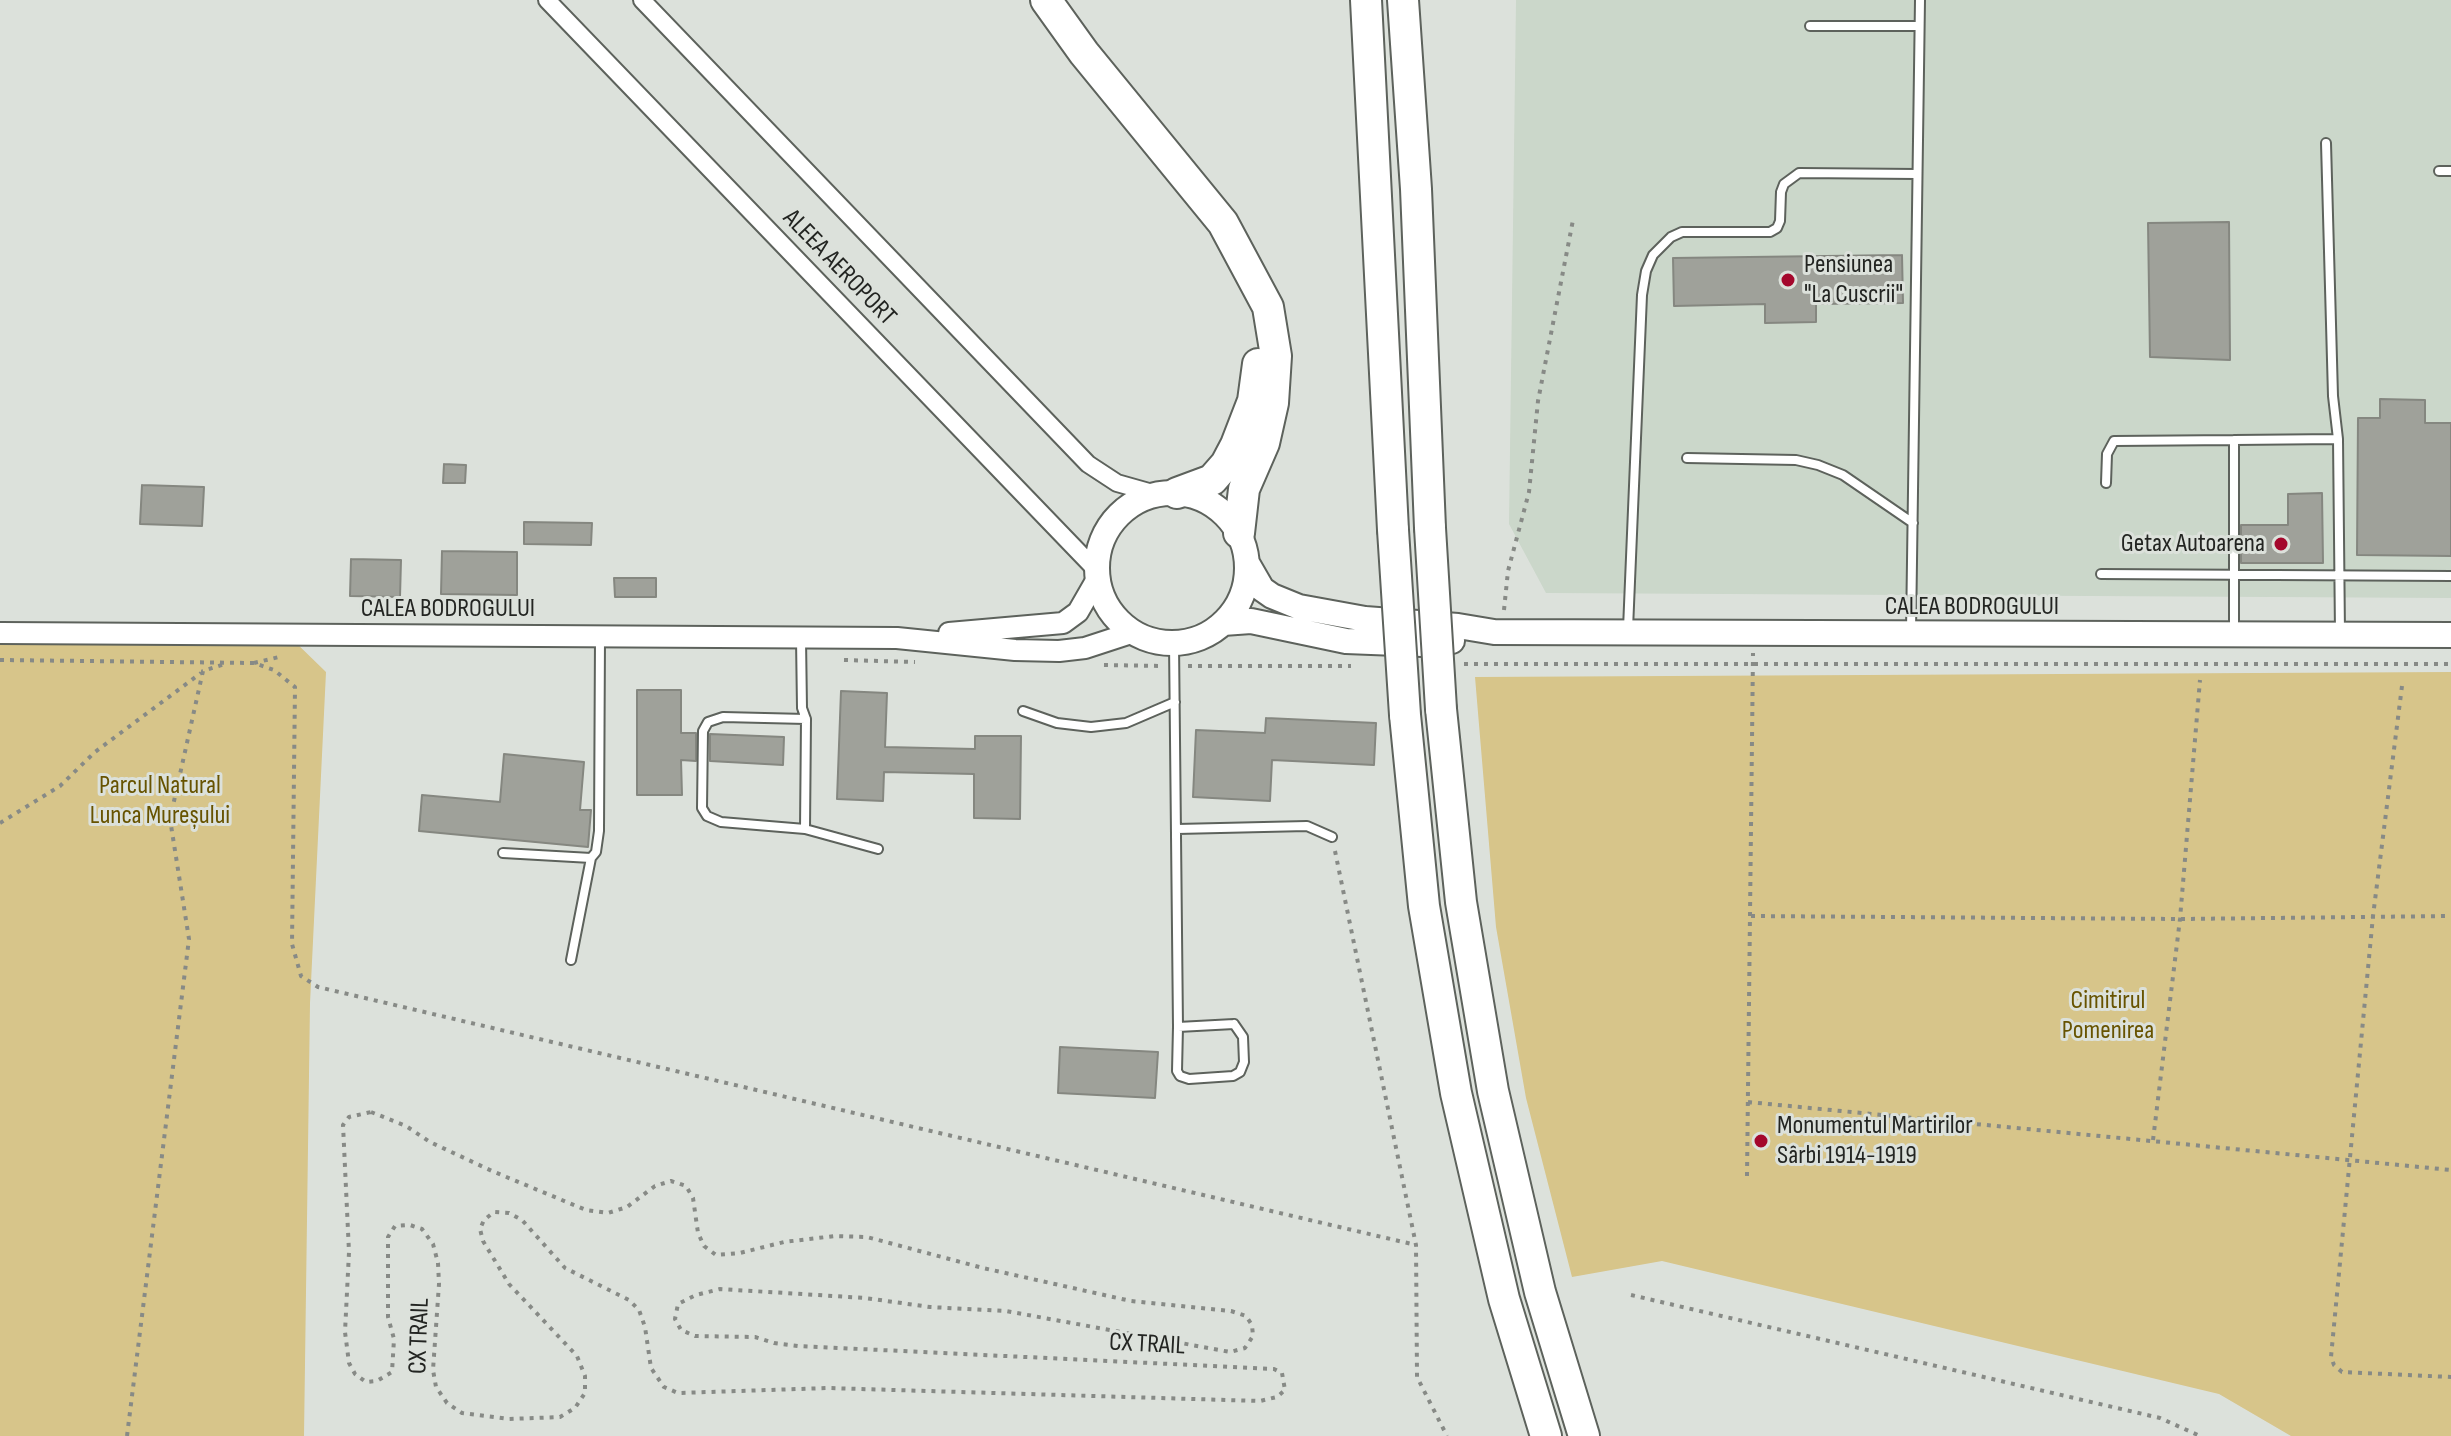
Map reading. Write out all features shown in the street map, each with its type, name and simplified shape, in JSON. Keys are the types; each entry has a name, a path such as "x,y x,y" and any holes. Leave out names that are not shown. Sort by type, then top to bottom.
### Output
{"highway":[{"path":"1046,0 1084,53 1223,223 1268,307 1274,336 1275,379 1271,421 1244,489 1239,533"},
{"path":"1366,0 1393,530 1405,715 1424,906 1456,1093 1496,1269 1546,1436"},
{"path":"1403,0 1416,189 1441,709 1461,902 1493,1091 1540,1292 1584,1436"},
{"path":"1166,493 1202,485 1219,474 1236,445 1253,401 1259,337 1245,264"}],"main road":[{"name":"CALEA BODROGULUI","path":"1097,574 1100,544 1112,522 1131,504 1166,493 1210,502 1229,518 1239,533 1247,563 1247,576 1240,600 1223,623 1198,638 1174,643"},
{"name":"CALEA BODROGULUI","path":"1247,563 1262,589 1299,607 1340,616 1499,632 2451,635"},
{"path":"1097,574 1109,609 1117,620 1154,641 1174,643"},
{"name":"CALEA BODROGULUI","path":"1223,623 1251,621 1317,637 1370,643 1459,641 1499,632"}],"street":[{"name":"ALEEA AEROPORT","path":"547,0 1097,574"},
{"name":"ALEEA AEROPORT","path":"642,0 1088,464 1117,483 1166,493"},
{"name":"CALEA BODROGULUI","path":"897,638 1063,623 1078,612 1097,574"},
{"name":"CALEA BODROGULUI","path":"0,633 897,638 1059,651 1085,648 1134,632"}],"lane":[{"path":"1911,635 1920,0"},
{"path":"1810,26 1919,26"},
{"path":"2326,143 2333,396 2338,439 2340,634"},
{"path":"2439,171 2451,171"},
{"path":"1628,634 1642,295 1646,271 1653,255 1671,237 1682,232 1770,232 1777,228 1780,221 1784,184 1799,173 1917,174"},
{"path":"2106,483 2107,454 2114,441 2338,439"},
{"path":"2234,440 2234,634"},
{"path":"1687,458 1796,460 1818,465 1843,475 1913,523"},
{"path":"2101,574 2451,576"},
{"path":"571,960 599,831 600,637"},
{"path":"801,638 802,708 806,719 805,829"},
{"path":"1174,643 1177,1071 1180,1076 1189,1079 1233,1076 1240,1072 1244,1062 1243,1037 1234,1024 1178,1027"},
{"path":"1023,711 1057,723 1091,727 1126,723 1175,702"},
{"path":"806,719 723,717 708,722 703,731 702,808 707,816 721,822 805,829 878,849"},
{"path":"1177,829 1307,826 1332,837"},
{"path":"503,853 591,858"}],"path":[{"path":"1499,632 1508,571 1529,492 1538,401 1573,220"},
{"path":"1747,1176 1752,634"},
{"path":"0,660 254,663 274,670 295,687 292,944 301,976 318,987 1416,1245"},
{"path":"0,823 60,786 105,744 203,671 231,662"},
{"path":"1462,664 2451,664"},
{"path":"1129,665 1352,666"},
{"path":"127,1436 189,939 170,819 203,671"},
{"path":"2153,1140 2180,919 2200,680"},
{"path":"2402,686 2373,916 2331,1346 2334,1365 2342,1372 2451,1377"},
{"path":"1332,837 1416,1245 1417,1377 1447,1436"},
{"path":"1751,916 2180,919 2451,916"},
{"path":"1748,1102 2451,1170"},
{"name":"CX TRAIL","path":"356,1113 384,1115 430,1142 586,1210 608,1213 627,1207 655,1186 671,1181 686,1186 693,1198 698,1233 704,1246 716,1255 740,1253 784,1242 835,1236 867,1237 983,1268 1131,1301 1231,1311 1246,1316 1252,1325 1253,1336 1245,1348 1230,1352 1006,1311 720,1289 696,1295 678,1304 675,1319 681,1330 695,1336 755,1337 798,1346 1274,1369 1282,1373 1285,1390 1277,1397 1260,1401 828,1388 678,1393 664,1387 651,1368 645,1327 639,1310 629,1300 565,1268 522,1220 509,1213 494,1212 484,1220 480,1229 483,1241 509,1284 577,1356 585,1376 585,1393 575,1408 560,1417 509,1419 462,1413 447,1403 436,1387 433,1342 438,1307 438,1263 433,1244 422,1229 410,1225 395,1226 388,1237 388,1317 394,1339 392,1372 377,1381 366,1382 355,1374 349,1363 345,1332 348,1221 343,1125 356,1113"},
{"path":"1631,1295 2160,1418 2200,1436"}],"shaded area":[{"path":"1516,0 2451,0 2451,598 1546,593 1509,524"}],"green space":[{"name":"Parcul Natural Lunca Mureșului","path":"0,635 289,636 326,672 310,1003 304,1436 0,1436"},
{"name":"Cimitirul Pomenirea","path":"2451,672 2451,1436 2291,1436 2219,1394 1662,1261 1572,1277 1526,1098 1496,927 1475,677"}],"building":[{"path":"2229,222 2230,360 2150,357 2148,223"},
{"name":"Pensiunea \"La Cuscrii\"","path":"1902,255 1903,303 1816,304 1816,322 1765,323 1765,304 1674,306 1673,258"},
{"path":"2380,399 2425,400 2425,423 2451,423 2451,556 2357,555 2358,418 2380,418"},
{"path":"444,464 466,465 465,483 443,483"},
{"path":"142,485 204,487 202,526 140,524"},
{"name":"Getax Autoarena","path":"2322,493 2323,563 2241,563 2241,525 2288,525 2288,494"},
{"path":"524,522 592,523 591,545 524,544"},
{"path":"442,551 517,552 517,595 441,594"},
{"path":"351,559 401,560 400,597 350,596"},
{"path":"614,578 656,578 656,597 615,597"},
{"path":"637,690 681,690 681,733 696,733 696,761 681,760 682,795 637,795"},
{"path":"841,691 887,693 885,747 975,749 975,736 1021,736 1020,819 974,818 974,774 884,772 883,801 837,799"},
{"path":"1266,718 1376,723 1374,765 1272,760 1270,801 1193,797 1196,730 1265,733"},
{"path":"710,734 784,737 783,765 710,761"},
{"path":"504,754 584,762 580,810 591,810 588,847 419,831 422,795 500,802"},
{"path":"1060,1047 1158,1052 1155,1098 1058,1093"}],"place":[{"name":"Pensiunea \"La Cuscrii\"","path":"1788,280"},
{"name":"Getax Autoarena","path":"2281,544"},
{"name":"Monumentul Martirilor Sârbi 1914-1919","path":"1761,1141"}]}
